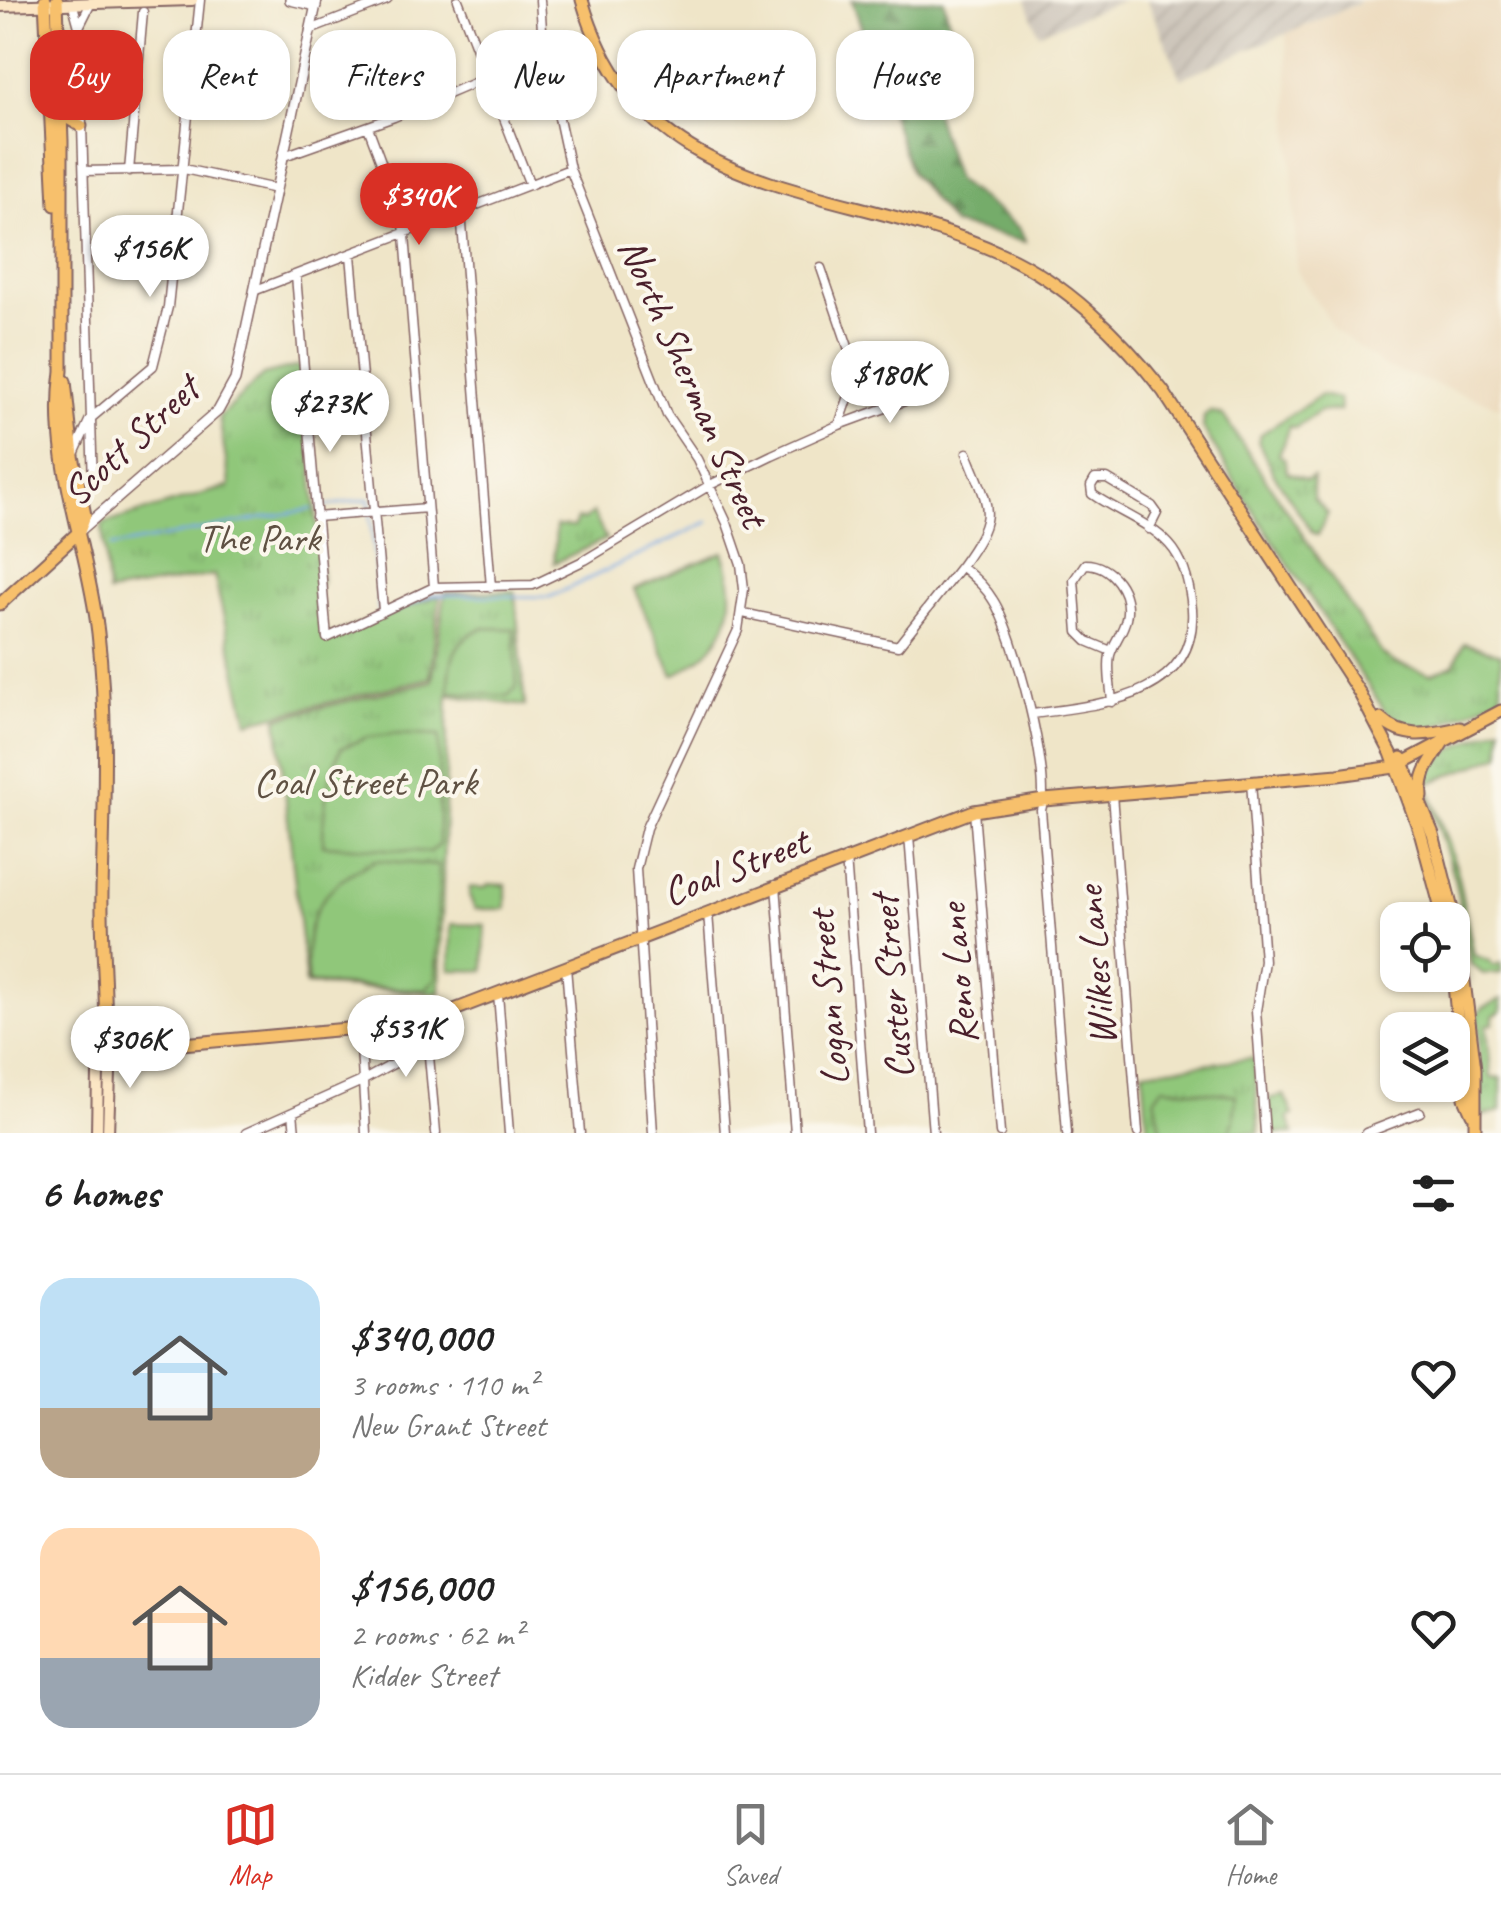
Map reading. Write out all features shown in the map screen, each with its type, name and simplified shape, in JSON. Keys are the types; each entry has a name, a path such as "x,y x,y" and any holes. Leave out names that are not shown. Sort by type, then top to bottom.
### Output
{"main road":[{"path":"0,6 192,0"},
{"path":"582,0 604,55 620,81 675,138 735,172 961,237 1006,256 1048,280 1139,360 1359,692 1424,811 1445,871 1460,943 1475,1069 1475,1133"},
{"path":"51,2 53,30"},
{"path":"51,2 52,186 60,235"},
{"path":"60,120 62,371 84,515 79,532"},
{"path":"70,120 81,126"},
{"path":"62,371 58,404 62,462 96,616 106,738 102,896 106,1051 110,1073 108,1133"},
{"name":"Scott Street","path":"0,604 79,532"},
{"path":"1359,692 1373,704 1399,764 1439,902"},
{"path":"1399,764 1501,711"},
{"path":"1381,719 1393,730 1408,735 1474,726"},
{"path":"1424,811 1421,783 1425,768 1444,740"},
{"name":"Coal Street","path":"106,1051 423,1022 974,811 1044,800 1399,764"},
{"path":"1457,992 1454,998 1466,1098 1474,1118"},
{"path":"97,1133 98,1073 106,1051"}],"street":[{"path":"74,456 90,418 153,366 168,307 200,0"},
{"path":"290,0 316,3"},
{"path":"310,30 387,0"},
{"path":"458,0 476,46"},
{"name":"North Sherman Street","path":"540,0 548,72 570,169 667,415 710,486 741,564 742,614 729,652 646,828 636,868 654,1133"},
{"name":"Scott Street","path":"79,532 218,410 236,380 316,3"},
{"path":"73,5 79,26 92,486"},
{"path":"79,26 90,5"},
{"path":"129,171 143,12"},
{"path":"284,156 476,82"},
{"path":"505,120 530,185"},
{"path":"368,126 404,224 434,587"},
{"path":"84,171 184,169 276,189"},
{"path":"256,290 570,169"},
{"path":"461,212 491,587"},
{"path":"352,255 383,610"},
{"path":"821,268 857,373 839,425"},
{"path":"296,276 327,638 434,587 533,585 585,560 710,486 839,425 928,392"},
{"path":"742,614 898,646 986,529 988,514 967,452"},
{"path":"1032,714 1112,702 1156,684 1178,660 1190,634 1192,603 1181,562 1165,540 1092,494 1090,486 1095,479 1107,478 1152,506 1157,513 1149,529"},
{"path":"316,517 427,508"},
{"path":"1111,651 1082,638 1075,618 1076,573 1092,563 1122,586 1128,609 1111,651 1112,702"},
{"path":"961,566 994,600 1032,714 1044,800 1041,810 1067,1133"},
{"path":"1251,782 1264,961 1256,1011 1264,1133"},
{"name":"Wilkes Lane","path":"1112,794 1138,1133"},
{"name":"Reno Lane","path":"974,811 1000,1133"},
{"name":"Custer Street","path":"909,836 933,1133"},
{"name":"Logan Street","path":"846,858 868,1133"},
{"path":"776,884 796,1133"},
{"path":"708,912 725,1133"},
{"path":"566,968 580,1133"},
{"path":"498,994 508,1133"},
{"path":"360,1030 366,1133"},
{"path":"246,1133 362,1081 428,1045 436,1133"},
{"path":"293,1112 294,1133"},
{"path":"1366,1133 1420,1112"}],"shaded area":[{"path":"1026,0 1124,0 1038,33"},
{"path":"1147,0 1358,0 1359,3 1181,78"},
{"path":"1358,0 1501,0 1501,407 1385,367 1334,329 1297,271 1286,34 1359,4"}],"green space":[{"path":"852,0 944,0 951,30 862,30"},
{"path":"893,120 937,120 956,180 1019,228 1026,242 953,225 911,173"},
{"name":"The Park","path":"303,365 322,581 315,597 322,635 440,595 430,678 248,722 214,575 108,593 102,524 230,486 219,417 263,375"},
{"path":"1321,395 1339,399 1340,411 1320,411 1295,428 1289,426 1279,455 1284,458 1287,472 1307,480 1313,477 1313,498 1328,513 1318,535 1312,532 1273,473 1258,441 1261,434"},
{"path":"1210,411 1223,415 1382,654 1395,663 1431,674 1454,665 1464,643 1501,654 1501,696 1422,730 1408,730 1394,722 1241,492 1203,428 1204,416"},
{"path":"593,513 606,539 554,563 556,526 574,527 577,519 584,520"},
{"path":"723,552 731,591 725,625 706,653 673,675 634,589"},
{"name":"Coal Street Park","path":"515,591 525,706 448,695 440,993 306,985 277,718 432,681 445,593"},
{"path":"483,628 514,629 517,686 508,696 449,692 454,654 465,639"},
{"path":"1501,726 1501,755 1427,784 1456,866 1463,902 1459,902 1426,790 1428,777 1433,767 1465,742"},
{"path":"439,736 439,844 430,852 323,845 326,795 341,748 368,737"},
{"path":"377,860 439,866 436,979 424,990 308,983 308,941 318,908 340,881"},
{"path":"490,884 506,885 506,909 475,909 470,887 484,888"},
{"path":"451,924 485,925 484,971 450,970"},
{"path":"1470,935 1474,955 1493,966 1501,963 1501,973 1483,974 1471,964"},
{"path":"1501,999 1501,1011 1493,1016 1493,1024 1487,1025 1491,1077 1501,1078 1501,1111 1482,1116 1478,1014"},
{"path":"1254,1058 1259,1133 1148,1133 1143,1071"},
{"path":"1163,1087 1236,1095 1229,1133 1162,1133 1155,1098"},
{"path":"1284,1095 1293,1115 1288,1118 1294,1133 1269,1133 1268,1099"}],"waterway":[{"path":"320,507 369,499 379,611"},
{"path":"111,547 312,509"},
{"path":"380,617 433,595 550,597 708,522"}]}
